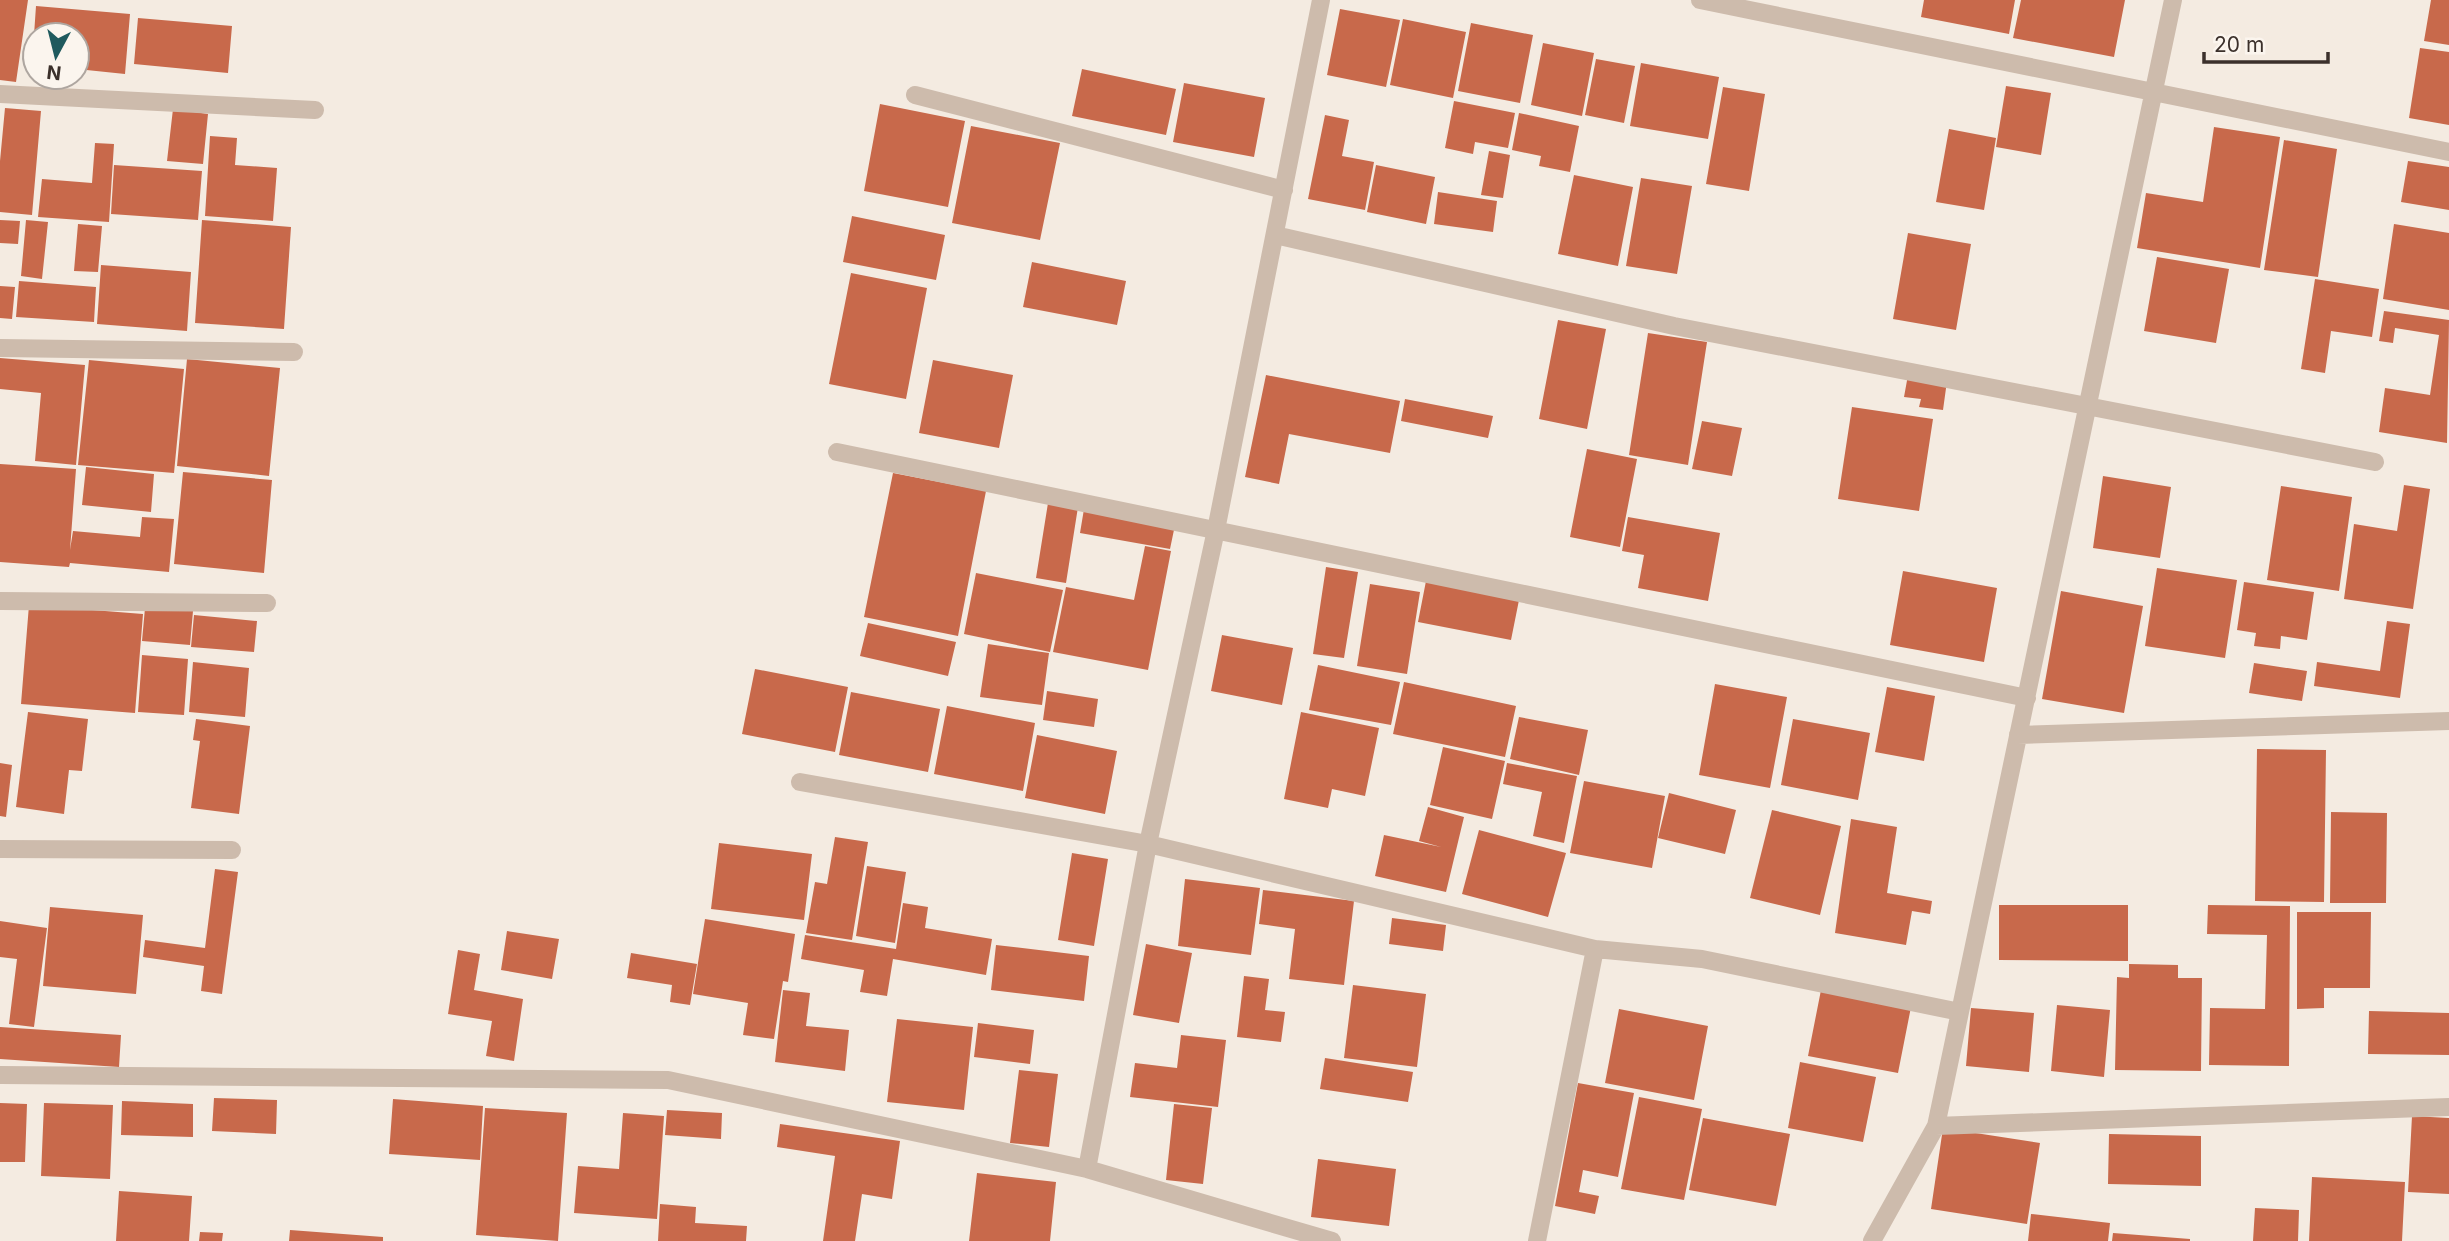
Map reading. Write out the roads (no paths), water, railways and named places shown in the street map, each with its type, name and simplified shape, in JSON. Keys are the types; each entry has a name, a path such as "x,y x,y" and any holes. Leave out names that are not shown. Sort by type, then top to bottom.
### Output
{"street":[{"path":"1087,1168 1147,844 1216,530 1321,0"},
{"path":"1700,0 2449,152"},
{"path":"1872,1241 1936,1126 2173,0"},
{"path":"0,94 315,110"},
{"path":"915,95 1284,190"},
{"path":"1275,235 1674,326 2375,462"},
{"path":"0,348 294,352"},
{"path":"837,452 2027,698"},
{"path":"0,601 267,603"},
{"path":"2018,735 2449,721"},
{"path":"800,782 1147,844 1595,949 1702,958 1960,1012"},
{"path":"0,849 232,850"},
{"path":"1536,1241 1595,949"},
{"path":"0,1075 668,1080 1087,1168 1332,1241"},
{"path":"1936,1126 2449,1107"}]}
